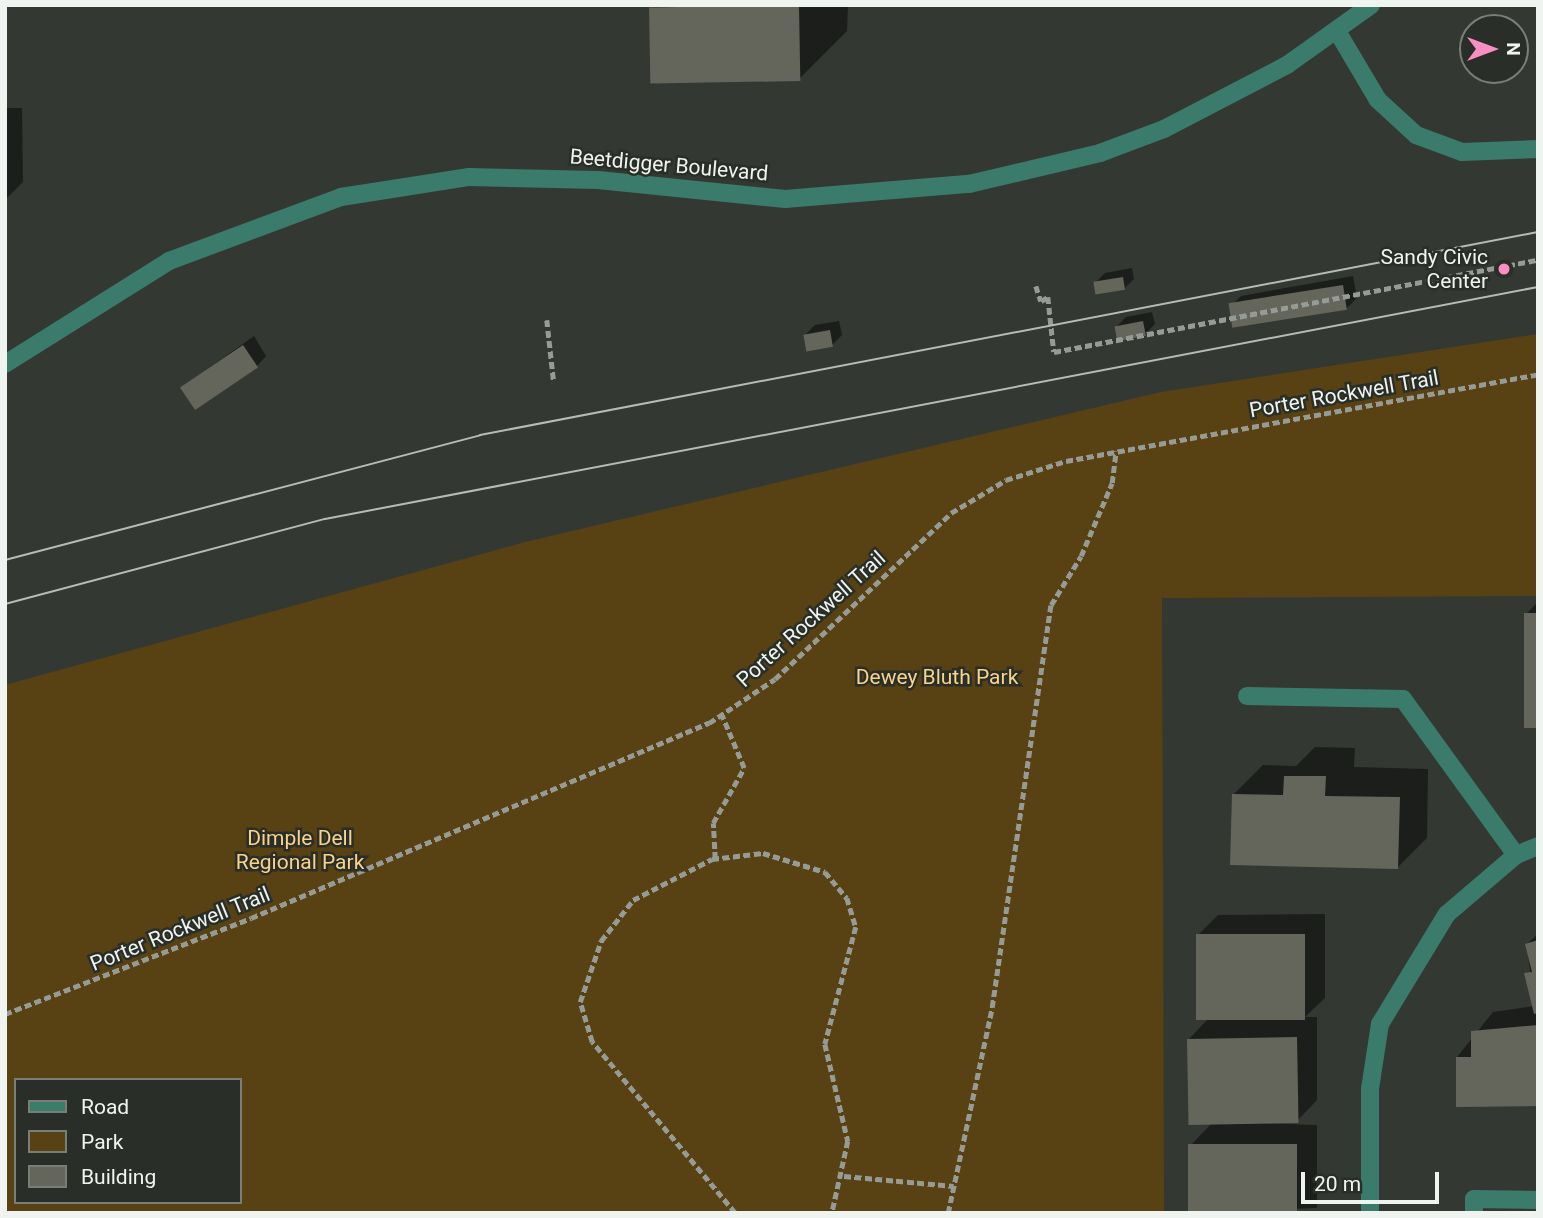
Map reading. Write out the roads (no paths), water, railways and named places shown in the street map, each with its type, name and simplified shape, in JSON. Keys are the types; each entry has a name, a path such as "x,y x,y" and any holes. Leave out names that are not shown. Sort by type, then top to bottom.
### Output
{"street":[{"name":"Beetdigger Boulevard","path":"5,364 169,261 341,197 468,177 598,180 785,198 969,184 1087,157 1164,129 1227,100 1338,31 1371,5"},
{"path":"1338,31 1378,100 1416,135 1462,152 1538,149"},
{"path":"1247,696 1403,699 1516,855"},
{"path":"1370,1213 1370,1089 1380,1024 1447,914 1516,855 1538,846"},
{"path":"1474,1213 1474,1199 1538,1200"}],"tram line":[{"path":"5,560 480,435 1538,232"},
{"path":"5,604 325,519 1538,287"}],"place":[{"name":"Sandy Civic Center","path":"1504,269"}],"park label":[{"name":"Dewey Bluth Park","path":"937,677"},
{"name":"Dimple Dell Regional Park","path":"300,850"}]}
